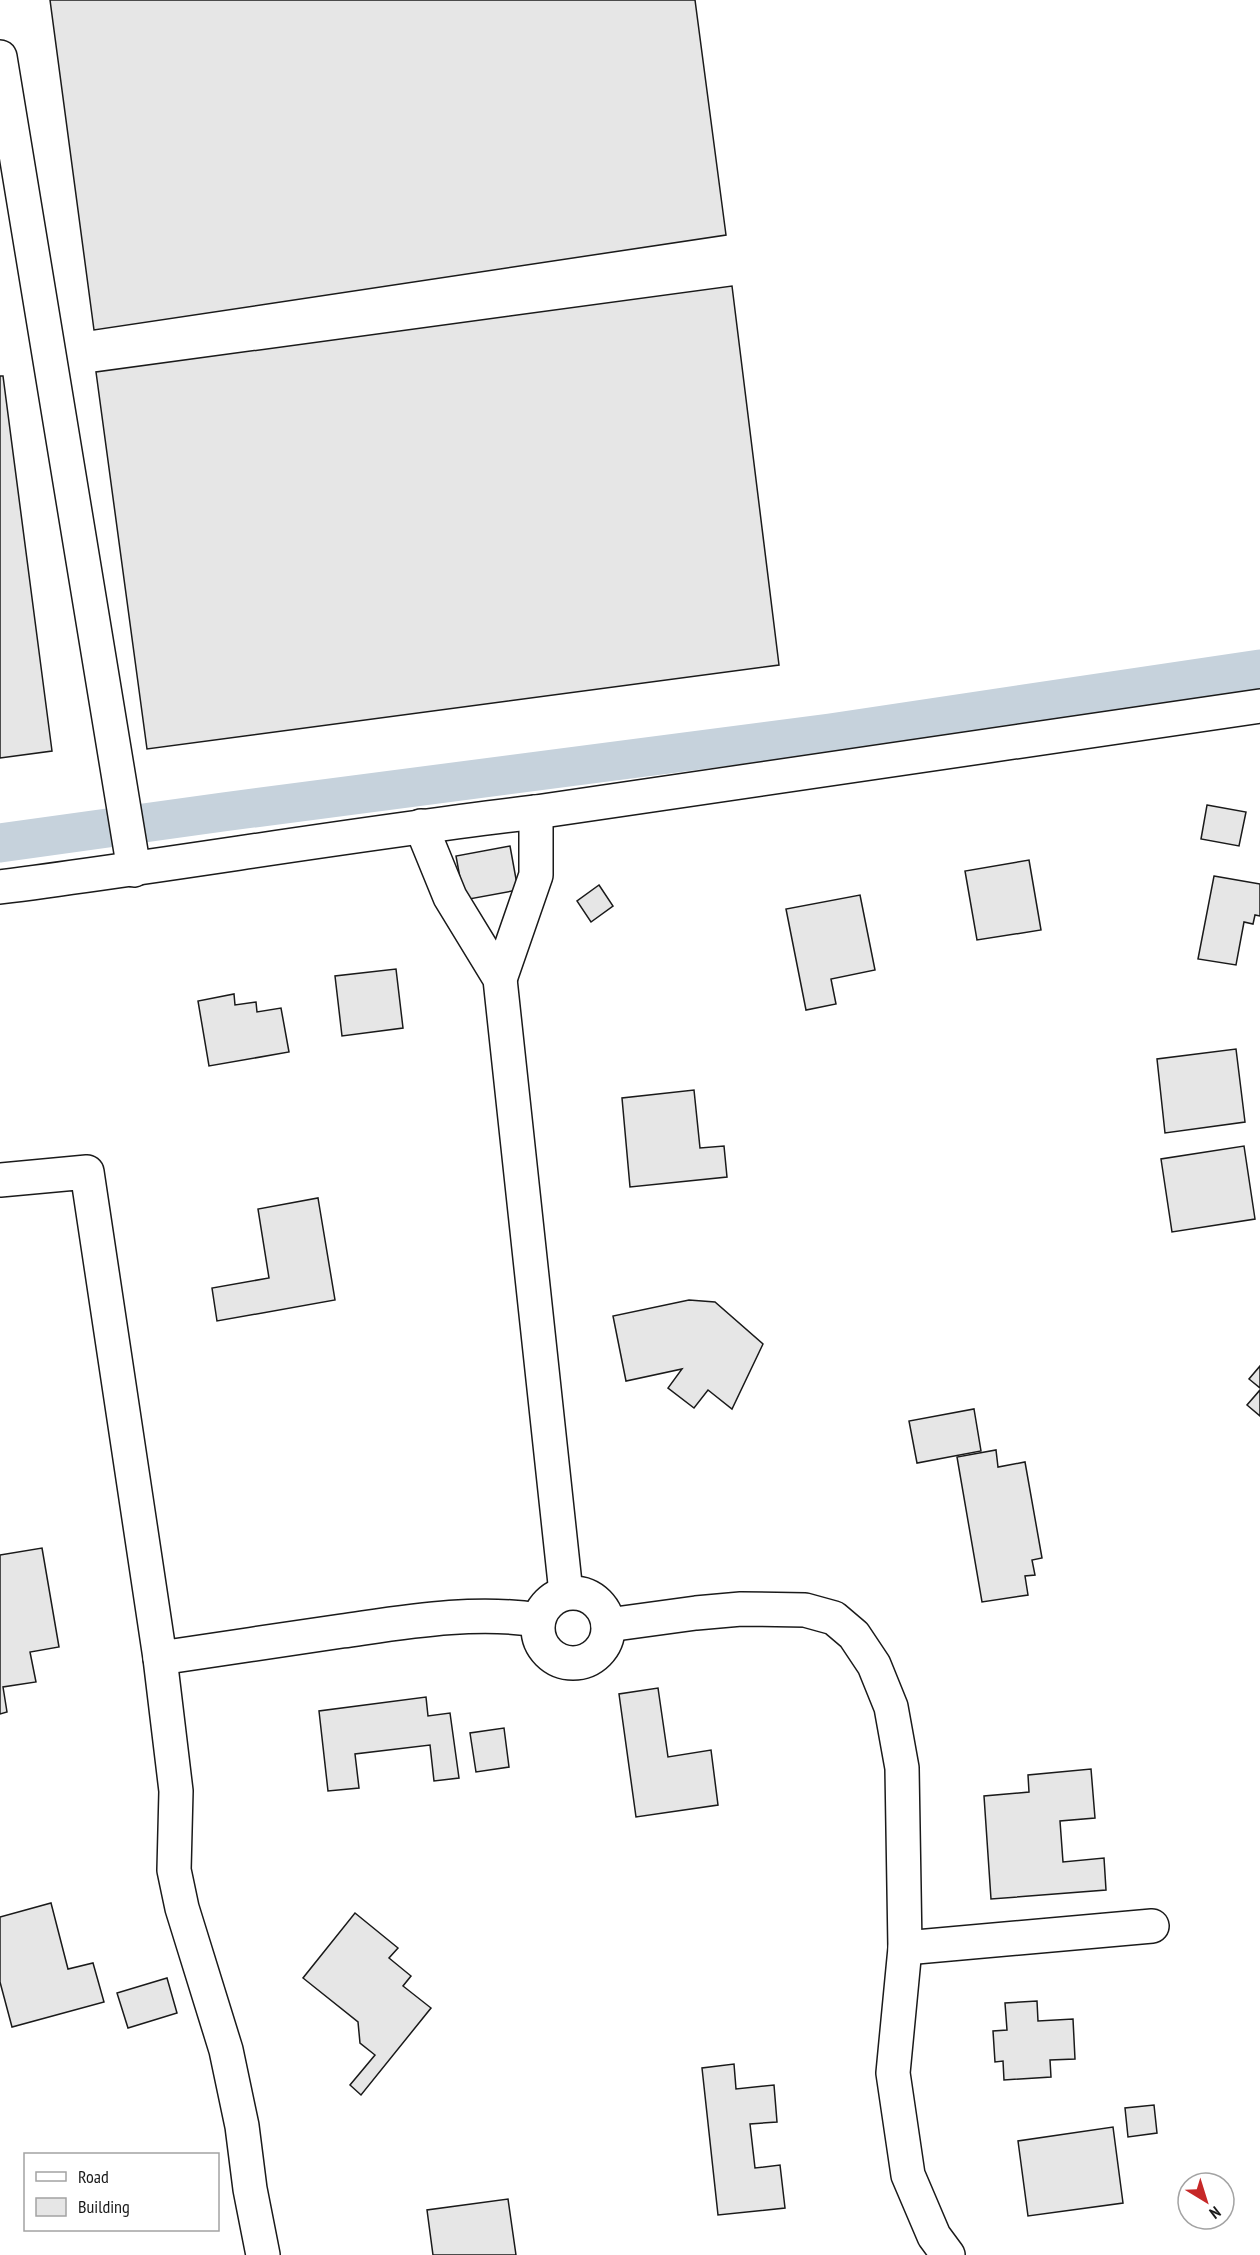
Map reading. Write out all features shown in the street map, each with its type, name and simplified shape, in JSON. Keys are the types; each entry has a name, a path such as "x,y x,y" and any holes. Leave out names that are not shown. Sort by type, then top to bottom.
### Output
{"street":[{"path":"0,57 134,870"},
{"path":"0,887 134,870 421,826 536,812 1260,706"},
{"path":"500,980 536,875 536,812"},
{"path":"421,826 450,897 500,980 567,1593"},
{"path":"0,1180 87,1172 160,1658 176,1791 174,1870 182,1908 226,2050 242,2126 250,2189 263,2255"},
{"path":"567,1593 586,1595 594,1600 601,1607 608,1625 605,1643 594,1656 578,1664 569,1664 553,1658 541,1646 538,1638 538,1620 548,1602 567,1593"},
{"path":"608,1625 741,1610 805,1610 834,1618 854,1635 874,1665 891,1707 902,1768 905,1948 893,2073 908,2175 934,2236 948,2255"},
{"path":"160,1658 369,1627 459,1617 507,1615 538,1620"},
{"path":"905,1948 1152,1926"}],"building":[{"path":"50,0 695,0 726,235 94,330"},
{"path":"732,286 779,665 147,749 96,372"},
{"path":"0,376 3,376 52,751 0,758"},
{"path":"1207,805 1246,812 1239,846 1201,839"},
{"path":"510,846 518,890 464,900 456,856"},
{"path":"1029,860 1041,930 977,940 965,871"},
{"path":"1214,876 1260,884 1260,916 1255,915 1253,924 1244,922 1236,965 1198,959"},
{"path":"599,885 613,906 591,922 577,901"},
{"path":"860,895 875,970 831,979 836,1004 806,1010 786,909"},
{"path":"396,969 403,1028 342,1036 335,976"},
{"path":"234,994 235,1005 256,1002 257,1012 281,1008 289,1052 209,1066 198,1001"},
{"path":"1236,1049 1245,1122 1165,1133 1157,1059"},
{"path":"694,1090 700,1148 724,1146 727,1177 630,1187 622,1098"},
{"path":"1244,1146 1255,1219 1172,1232 1161,1159"},
{"path":"318,1198 335,1300 217,1321 212,1288 269,1278 258,1209"},
{"path":"689,1300 715,1302 763,1344 732,1409 708,1390 694,1408 668,1388 682,1369 626,1381 613,1316"},
{"path":"1260,1366 1260,1388 1249,1379"},
{"path":"1260,1390 1260,1416 1247,1405"},
{"path":"974,1409 981,1451 917,1463 909,1421"},
{"path":"996,1450 998,1467 1025,1462 1042,1558 1032,1560 1035,1575 1025,1576 1028,1595 982,1602 957,1457"},
{"path":"42,1548 59,1647 30,1652 36,1682 3,1687 7,1712 0,1714 0,1555"},
{"path":"658,1688 668,1757 711,1750 718,1805 636,1817 619,1694"},
{"path":"426,1697 428,1716 450,1713 459,1778 434,1781 430,1745 355,1754 359,1788 328,1791 319,1711"},
{"path":"504,1728 509,1767 476,1772 470,1733"},
{"path":"1091,1769 1095,1818 1060,1821 1063,1862 1104,1858 1106,1890 991,1899 984,1796 1029,1792 1028,1775"},
{"path":"51,1903 68,1969 93,1963 104,2002 12,2027 0,1982 0,1917"},
{"path":"355,1913 398,1948 389,1958 411,1976 403,1986 431,2008 361,2095 350,2085 375,2055 360,2043 358,2022 303,1978"},
{"path":"167,1978 177,2013 128,2028 117,1993"},
{"path":"1037,2001 1038,2021 1073,2019 1075,2059 1050,2060 1051,2077 1004,2080 1003,2061 995,2062 993,2031 1007,2030 1005,2003"},
{"path":"734,2064 736,2089 774,2085 777,2122 750,2124 755,2168 780,2165 785,2208 718,2215 702,2068"},
{"path":"1154,2105 1157,2133 1128,2137 1125,2108"},
{"path":"1113,2127 1123,2203 1028,2216 1018,2141"},
{"path":"508,2199 516,2255 433,2255 427,2210"}],"waterway":[{"path":"0,843 830,733 1260,669"}]}
